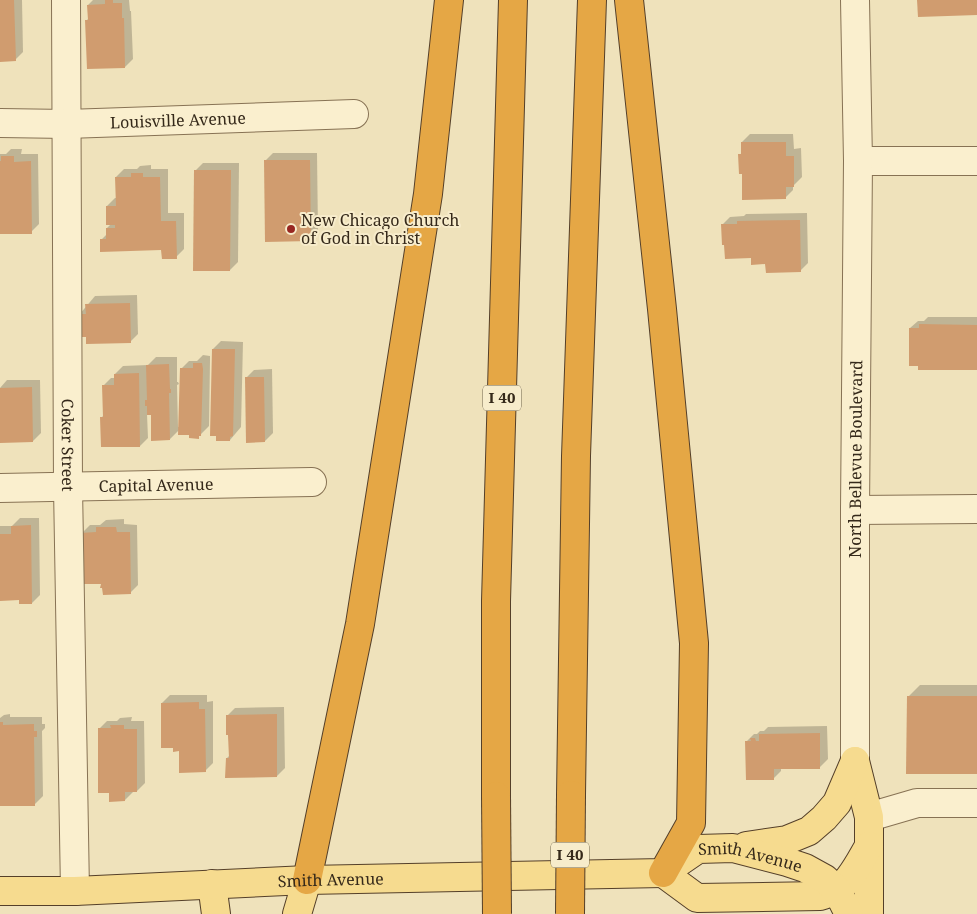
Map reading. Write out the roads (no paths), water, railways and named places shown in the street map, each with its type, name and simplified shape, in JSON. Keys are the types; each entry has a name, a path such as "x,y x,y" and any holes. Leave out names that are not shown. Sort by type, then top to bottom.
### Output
{"highway":[{"path":"306,880 362,614 428,194 449,0"},
{"name":"I 40","path":"497,914 496,601 514,0"},
{"name":"I 40","path":"570,914 576,446 592,0"},
{"path":"629,0 662,309 694,643 691,823 663,873"}],"main road":[{"path":"733,848 787,840 809,831 837,803 855,761"},
{"name":"North Bellevue Boulevard","path":"855,761 869,817 869,914"},
{"path":"837,890 852,874 869,846"},
{"name":"Smith Avenue","path":"0,891 75,891 306,880 663,873 698,848 733,848 806,868 825,879 837,890 849,914"},
{"name":"Smith Avenue","path":"663,873 697,898 820,896 837,890"},
{"path":"297,914 306,880"},
{"path":"212,884 216,914"}],"street":[{"name":"Coker Street","path":"66,0 68,487 75,891"},
{"name":"North Bellevue Boulevard","path":"855,0 858,161 855,761"},
{"name":"Louisville Avenue","path":"0,123 66,124 354,114"},
{"path":"858,161 977,161"},
{"name":"Capital Avenue","path":"0,488 312,482"},
{"path":"855,510 977,509"},
{"path":"869,817 917,803 977,802"}],"place":[{"name":"New Chicago Church of God in Christ","path":"291,229"}]}
